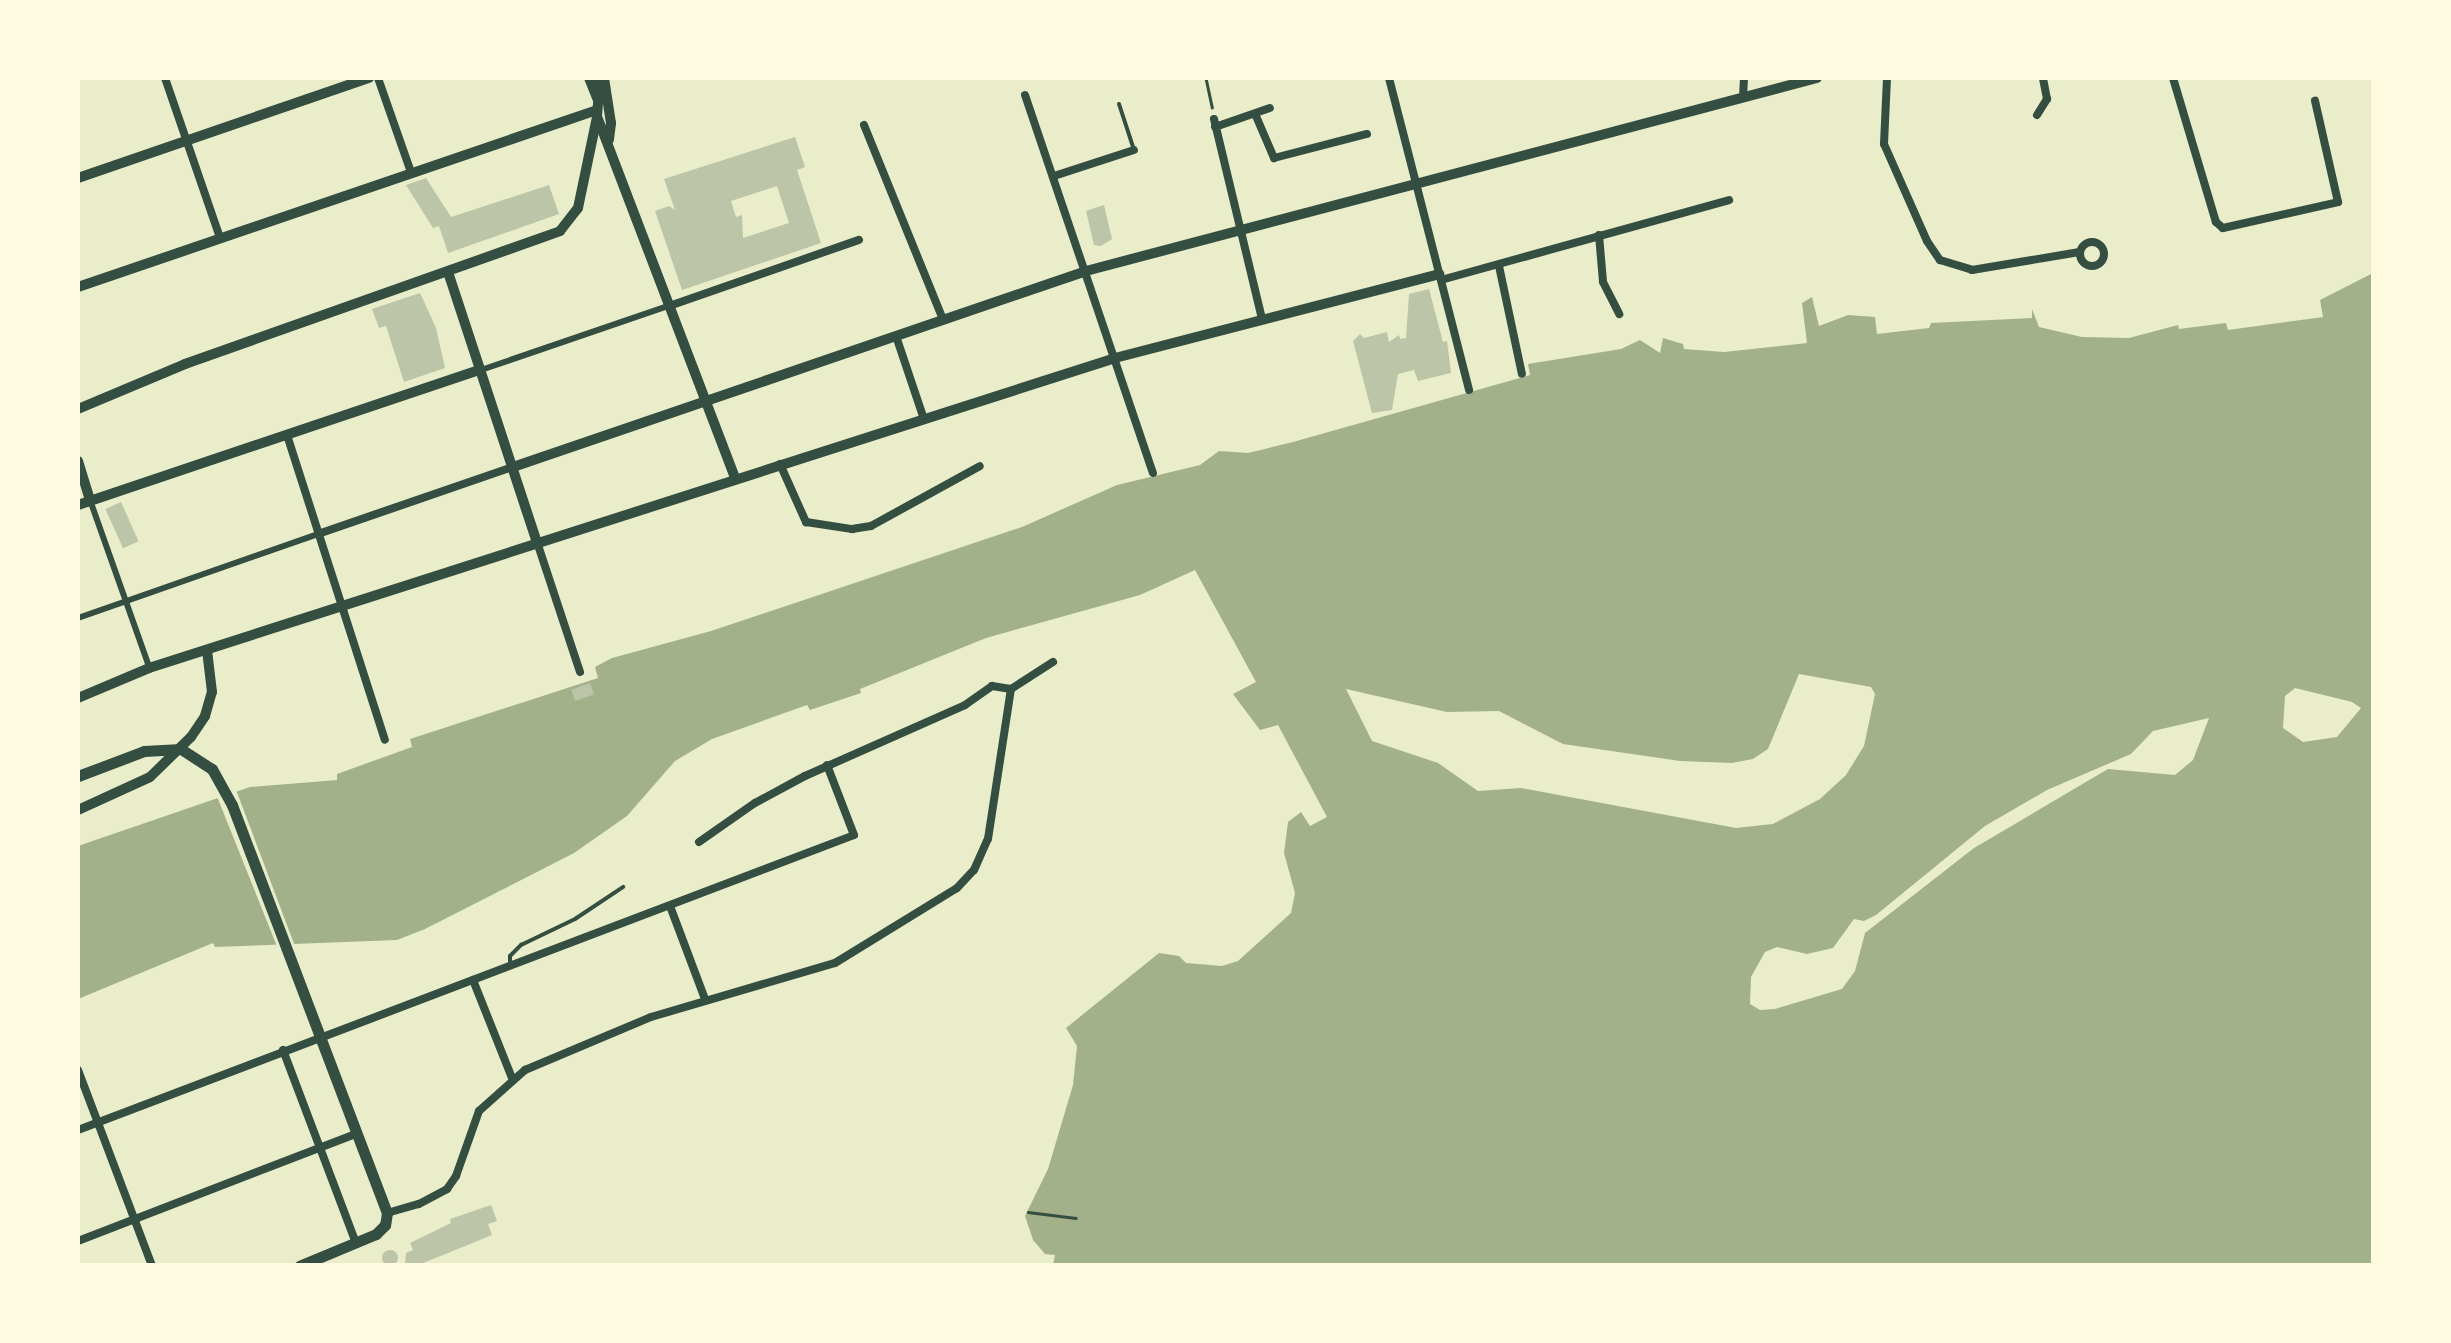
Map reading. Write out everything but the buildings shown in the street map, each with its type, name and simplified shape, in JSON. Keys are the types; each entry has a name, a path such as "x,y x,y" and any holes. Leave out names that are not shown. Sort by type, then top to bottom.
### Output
{"main road":[{"path":"78,776 163,748 188,752 212,770 232,805 387,1213 382,1229 299,1266"}],"street":[{"path":"165,78 220,238"},
{"path":"78,178 369,78"},
{"path":"378,78 411,172"},
{"path":"589,78 597,109 735,478"},
{"path":"78,409 184,364 549,237 570,223 578,208 602,78"},
{"path":"602,78 611,122 609,141"},
{"path":"1389,78 1468,390"},
{"path":"1742,97 1744,78"},
{"path":"78,618 1086,271 1816,78"},
{"path":"1888,78 1884,144 1927,241 1940,260 1972,270 2080,252"},
{"path":"2038,116 2046,99 2044,78"},
{"path":"2173,78 2216,222 2223,228 2338,202 2315,101"},
{"path":"1024,95 1153,473"},
{"path":"1262,319 1215,123 1256,116 1270,108"},
{"path":"78,287 597,109"},
{"path":"1256,116 1274,158 1368,134"},
{"path":"864,124 943,320"},
{"path":"1054,176 1134,150"},
{"path":"78,698 150,668 1115,358 1262,319 1500,266 1729,200"},
{"path":"1599,235 1606,293 1619,314"},
{"path":"78,504 859,240"},
{"path":"1500,266 1522,374"},
{"path":"448,272 580,672"},
{"path":"896,336 924,420"},
{"path":"287,435 385,740"},
{"path":"78,460 150,668"},
{"path":"780,464 806,522 852,528 871,526 980,466"},
{"path":"78,810 150,777 191,737 205,716 212,692 207,650"},
{"path":"699,842 755,803 827,765 966,705 992,686 1011,689 1053,662"},
{"path":"387,1213 447,1189 456,1176 479,1111 512,1078 560,1053 706,1000 835,963 957,888 974,870 988,839 1011,689"},
{"path":"78,1130 854,835 827,765"},
{"path":"670,906 706,1000"},
{"path":"473,980 512,1078"},
{"path":"283,1050 356,1243"},
{"path":"78,1070 152,1266"},
{"path":"78,1242 352,1135"}],"lane":[{"path":"1119,104 1134,150"},
{"path":"510,965 510,956 521,945 575,919 623,888"}],"path":[{"path":"1206,78 1215,123"},
{"path":"1028,1212 1076,1218"}],"shaded area":[{"path":"2373,273 2373,1265 1053,1265 1055,1255 1045,1254 1033,1240 1025,1216 1048,1169 1073,1085 1077,1046 1066,1028 1159,953 1179,956 1186,963 1222,966 1238,961 1291,913 1295,893 1284,853 1288,822 1301,812 1310,826 1327,817 1278,725 1260,730 1233,694 1256,682 1195,570 1140,595 986,638 860,689 861,693 810,710 807,705 712,739 675,761 627,816 574,853 397,940 215,947 213,943 78,999 78,846 250,787 337,780 337,774 412,747 410,739 598,678 595,667 612,658 711,631 1022,527 1117,485 1200,465 1219,451 1248,453 1293,442 1530,375 1528,364 1621,349 1640,340 1660,353 1663,338 1683,344 1684,349 1724,352 1807,343 1802,303 1812,297 1819,326 1848,315 1875,317 1877,334 1929,328 1931,323 2032,318 2032,309 2039,327 2082,337 2129,338 2178,325 2179,329 2226,323 2228,330 2323,317 2320,300","holes":["1799,674 1871,687 1875,694 1864,746 1846,775 1820,799 1773,824 1736,828 1521,788 1478,791 1438,763 1372,741 1346,689 1447,712 1499,711 1563,744 1680,761 1732,763 1753,759 1768,749","2295,688 2352,702 2361,708 2337,737 2303,742 2283,728 2285,696","2209,718 2193,760 2175,775 2108,769 1974,848 1865,933 1855,971 1842,989 1775,1009 1760,1010 1750,1004 1751,977 1765,952 1777,947 1807,954 1833,948 1854,919 1864,921 1876,915 1985,826 2047,790 2131,754 2153,731"]}],"pier":[{"path":"235,787 296,949 278,949 216,794"}]}
